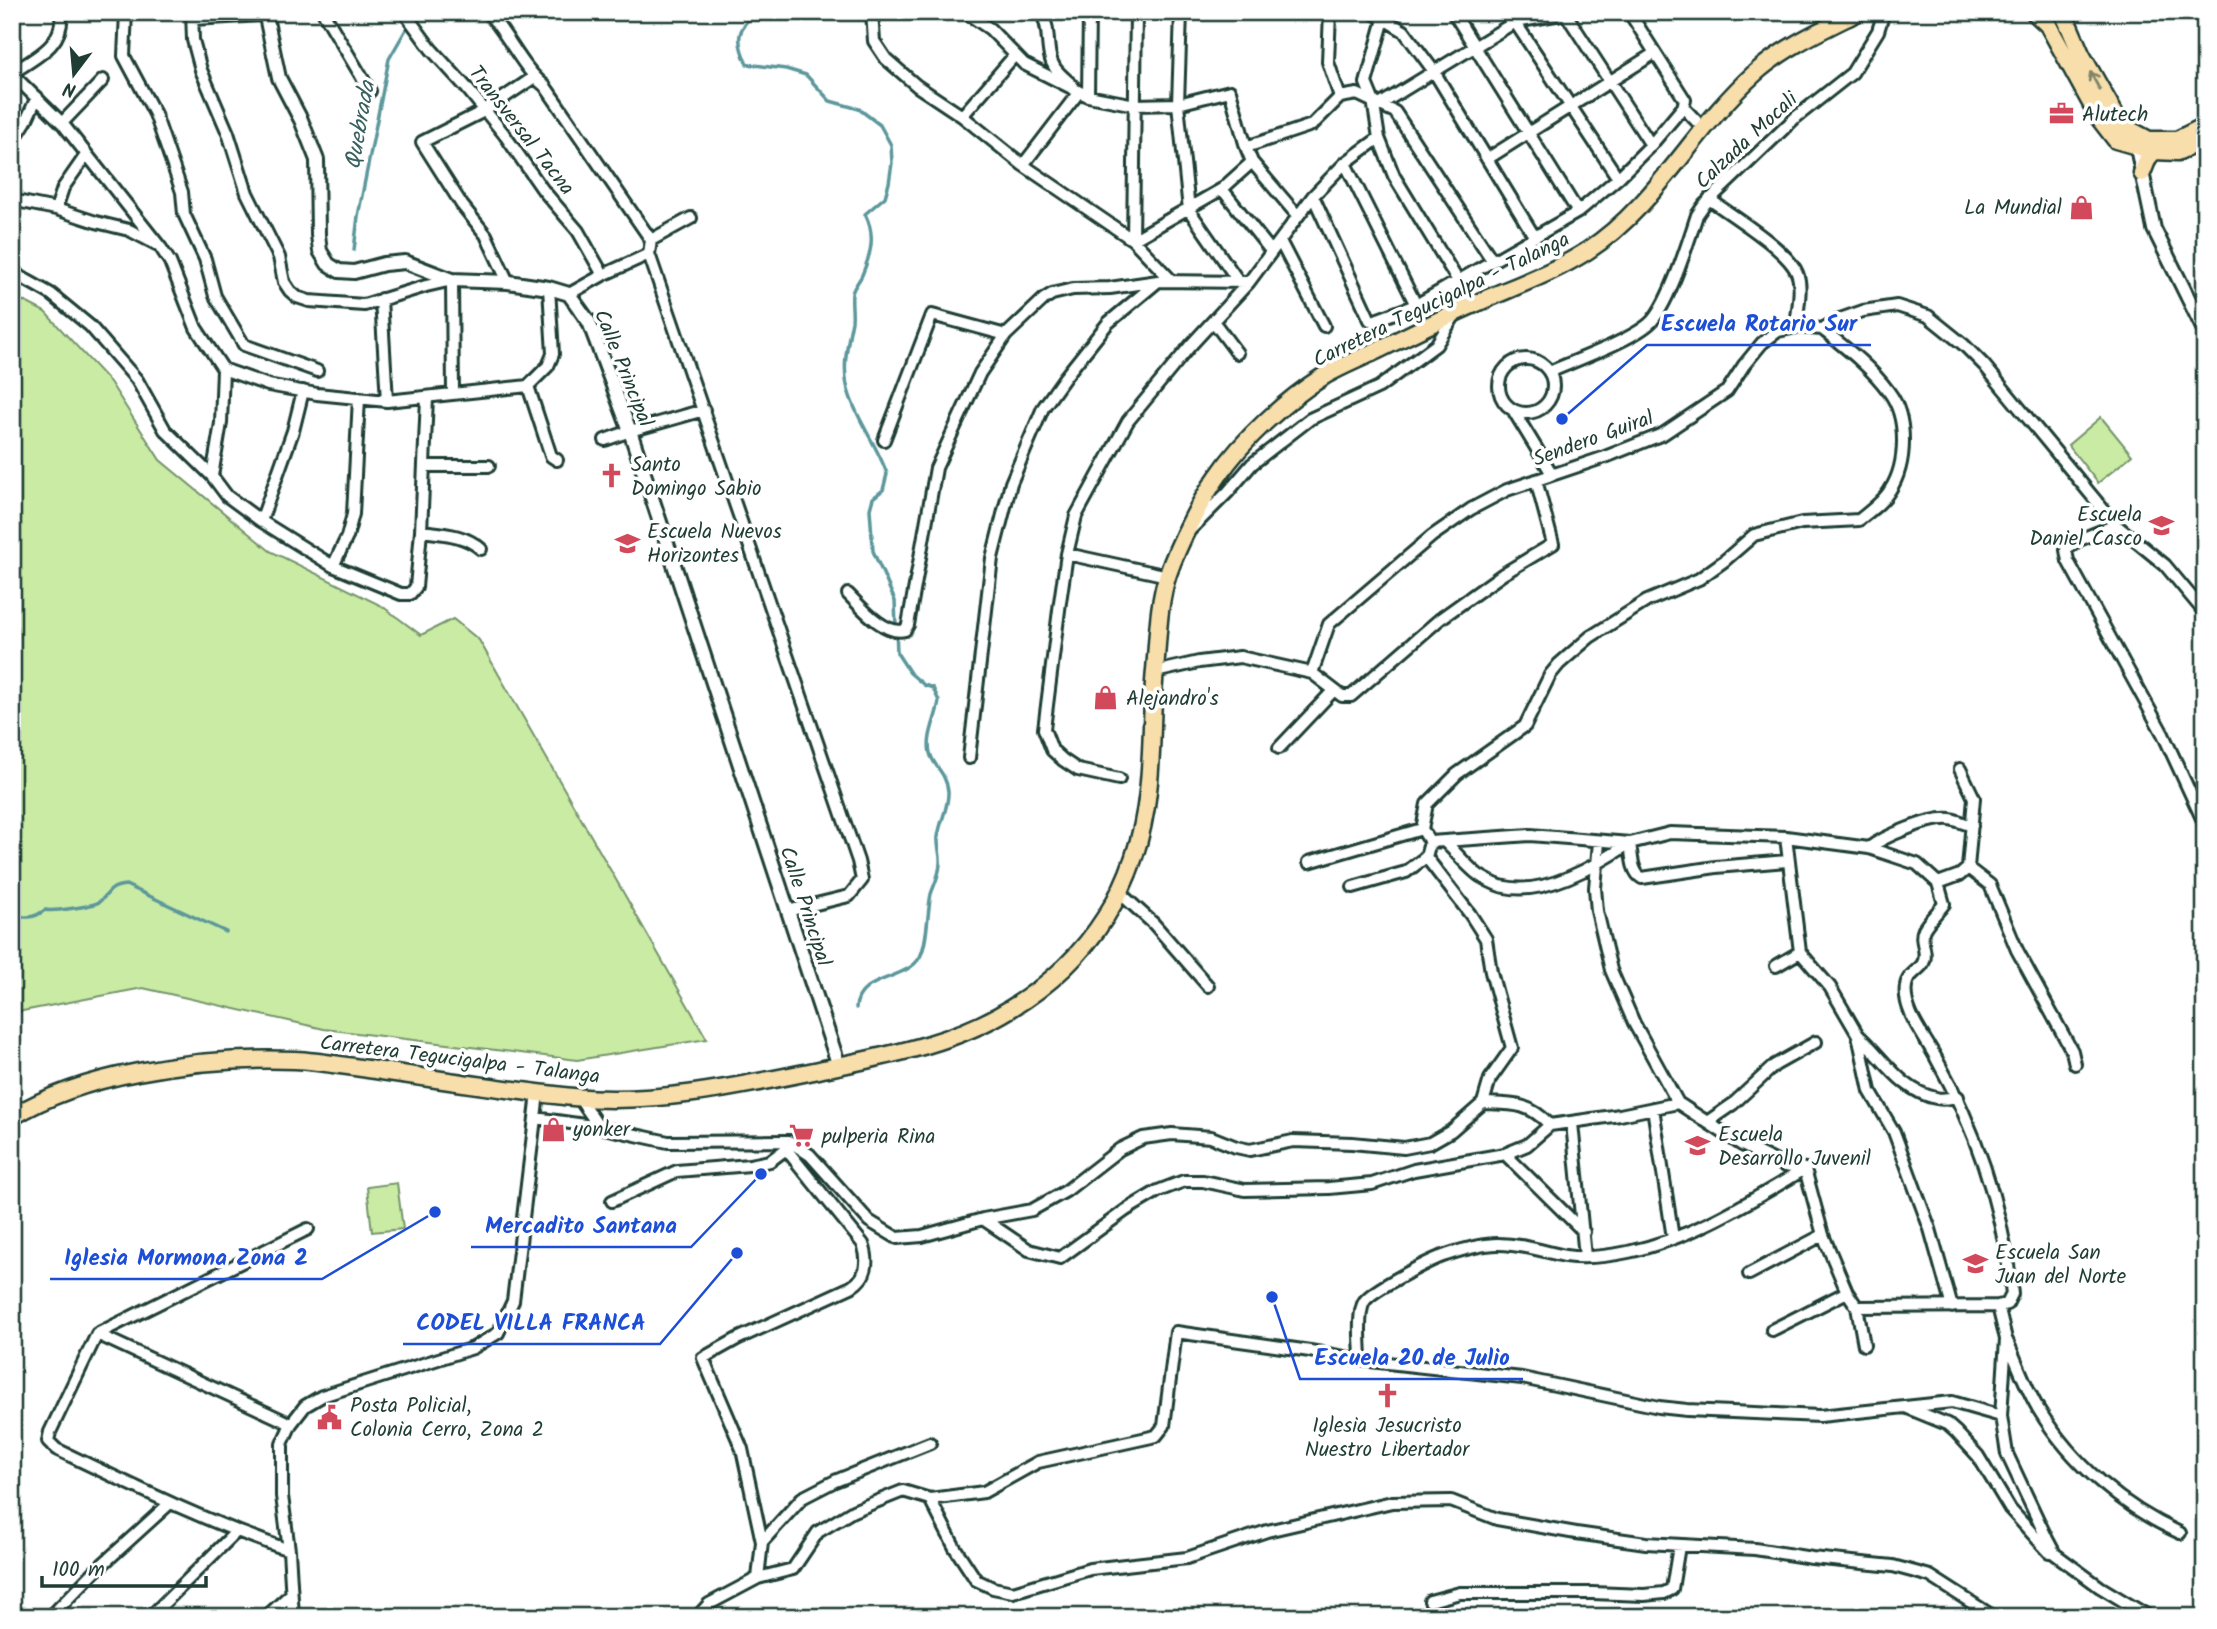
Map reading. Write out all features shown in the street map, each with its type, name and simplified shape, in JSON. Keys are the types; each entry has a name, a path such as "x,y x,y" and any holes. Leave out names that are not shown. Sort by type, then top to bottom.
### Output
{"main road":[{"name":"Carretera Tegucigalpa - Talanga","path":"12,1117 26,1108 101,1079 190,1062 298,1060 579,1098 643,1099 755,1083 839,1066 943,1040 1005,1013 1036,992 1066,965 1104,920 1133,866 1143,830 1149,788 1160,609 1168,576 1186,534 1218,476 1277,411 1325,375 1463,309 1563,266 1593,247 1618,228 1755,72 1801,42 1858,12"},
{"path":"2035,12 2048,25 2099,118 2116,140 2154,152 2177,152 2205,140"},
{"path":"2063,12 2081,54 2121,125 2149,140 2177,140 2205,127"},
{"path":"2142,173 2148,158 2154,152"}],"street":[{"path":"61,12 58,33 52,46 12,73 62,123 161,248 170,262 196,328 223,369 220,423 212,477"},
{"path":"126,12 124,56 155,114 182,192 184,214 205,259 215,296 244,345 317,371"},
{"path":"323,12 370,92"},
{"name":"Transversal Tacna","path":"404,12 578,231 603,275"},
{"path":"487,12 522,58 533,78 545,86 651,240 649,254 858,861 862,880 849,897 787,911"},
{"path":"872,12 874,41 886,59 916,86 962,116 1023,165 1133,240 1172,281"},
{"path":"965,12 990,29 1024,64 1084,94 1135,105 1178,104 1230,91 1252,162 1297,215"},
{"path":"1041,12 1047,22 1050,54 1055,68 1084,94"},
{"path":"1023,165 1084,94 1089,12"},
{"path":"1133,240 1136,12"},
{"path":"1181,12 1178,104 1189,210 1244,282"},
{"path":"1330,12 1328,62 1340,97"},
{"path":"1372,12 1404,31 1433,71 1534,236"},
{"path":"1453,12 1578,212"},
{"path":"1313,196 1370,320 1373,321 1416,305 1578,212 1651,145 1683,107 1685,100 1629,12"},
{"name":"Calzada Mocali","path":"1549,372 1627,337 1651,321 1670,286 1698,215 1709,199 1795,117 1852,73 1878,31 1884,12"},
{"path":"266,13 192,16 201,70 228,133 247,193 279,257 284,282 296,297 309,301 364,305 452,280 453,394"},
{"name":"Calle Principal","path":"266,13 279,78 301,120 317,160 320,251 328,264 339,271 354,272 405,262 452,280 508,282 549,288 569,294 589,322 630,431 839,1066"},
{"path":"1377,102 1514,22 1570,13 1651,145"},
{"path":"1186,534 1252,464 1310,419 1379,387 1423,355 1444,335 1463,309 1458,281 1394,176 1379,138 1377,102 1366,83 1384,19"},
{"path":"1514,22 1618,178"},
{"path":"1487,159 1655,53"},
{"path":"962,116 1015,55"},
{"path":"508,282 486,235 462,205 422,142 484,111 533,78"},
{"path":"62,123 103,80"},
{"path":"1246,147 1312,125 1340,97 1357,94 1377,102 1395,112 1492,260"},
{"path":"12,143 37,97"},
{"path":"1683,107 1704,129"},
{"path":"1119,779 1078,770 1063,760 1052,750 1044,729 1067,554 1076,516 1128,421 1280,241 1313,196 1345,163 1379,138"},
{"path":"2137,148 2154,229 2205,332"},
{"path":"56,209 63,188 86,155"},
{"path":"1133,240 1222,189 1252,162"},
{"path":"1345,163 1416,305"},
{"path":"1222,189 1271,251"},
{"path":"1709,199 1767,239 1796,270 1800,282 1796,327"},
{"path":"12,200 56,209 129,230 161,248"},
{"path":"651,240 691,218"},
{"path":"1280,241 1324,326"},
{"path":"569,294 649,254"},
{"path":"12,272 51,294 90,326 137,380 165,430 227,496 261,521 333,566 401,594 410,594 416,587 427,398"},
{"path":"848,594 888,628 897,632 905,630 924,543 936,468 980,373 1006,335 1052,294 1073,289 1110,288 1158,281 1244,282"},
{"path":"969,758 992,558 1011,483 1043,408 1065,377 1108,323 1158,281"},
{"path":"223,369 268,385 387,401 528,386 548,366 554,354 549,288"},
{"path":"381,299 387,401"},
{"name":"Sendero Guiral","path":"1312,673 1329,624 1432,536 1471,509 1507,490 1605,457 1671,429 1727,391 1762,342 1778,331 1796,327 1822,329 1863,311 1897,306 1928,316 1964,345 1984,365 2116,525 2165,565 2205,613"},
{"path":"884,440 932,316 1006,335"},
{"path":"1213,321 1237,352"},
{"path":"1353,887 1406,872 1426,857 1430,842 1422,829 1427,804 1457,774 1525,726 1550,675 1590,636 1647,601 1699,579 1754,535 1802,523 1859,520 1889,493 1896,479 1903,441 1900,416 1892,395 1876,375 1822,329"},
{"path":"1513,410 1530,413 1546,405 1553,389 1549,372 1544,366 1521,360 1507,368 1502,375 1500,391 1552,474"},
{"path":"528,386 551,456 557,460"},
{"path":"261,521 293,431 303,391"},
{"path":"333,566 347,537 353,514 359,398"},
{"path":"605,440 704,410"},
{"path":"424,466 489,466"},
{"path":"1155,672 1199,662 1240,657 1312,673 1342,696 1351,696 1440,619 1503,574 1553,544 1536,480"},
{"path":"2116,525 2079,540 2066,550 2068,561 2162,734 2205,825"},
{"path":"421,531 454,535 471,541 481,549"},
{"path":"1067,554 1168,576"},
{"path":"1279,748 1334,690"},
{"path":"1938,883 1960,875 1968,868 1974,798 1960,769"},
{"path":"1869,848 1879,840 1904,829 1947,819 1972,826"},
{"path":"1309,862 1422,829"},
{"path":"1430,842 1531,835 1630,843 1670,833 1786,837 1869,848 1917,864 1938,883 1944,904 1924,929 1922,938 1925,957 1906,986 1907,1006 1958,1097 1990,1184 2008,1258 2012,1294 2007,1304 1998,1306 1857,1307"},
{"path":"1786,837 1800,952 1830,987 1858,1035 1879,1054 1899,1080 1936,1098 1958,1097"},
{"path":"1445,842 1478,874 1504,887 1529,888 1557,881 1598,864 1630,843"},
{"path":"1599,842 1595,888 1597,911 1611,970 1634,1023 1678,1103 1742,1145 1784,1166 1805,1169"},
{"path":"1630,843 1635,870 1642,878 1716,867 1787,861"},
{"path":"535,1118 599,1127 668,1142 788,1145 810,1155 869,1221 898,1238 922,1236 983,1219 1032,1210 1066,1191 1120,1149 1143,1138 1172,1134 1211,1137 1250,1150 1293,1141 1404,1148 1430,1143 1451,1131 1483,1103 1490,1079 1512,1048 1491,972 1486,939 1426,857"},
{"path":"1968,868 1990,885 2017,950 2072,1051 2075,1064"},
{"path":"1120,893 1154,924 1208,986"},
{"path":"1776,966 1800,952"},
{"path":"1858,1035 1870,1091 1894,1132 1930,1229 1952,1307"},
{"path":"1707,1122 1733,1104 1775,1065 1816,1042"},
{"path":"293,1617 282,1496 282,1444 291,1424 305,1406 322,1396 473,1348 498,1333 513,1301 538,1093"},
{"path":"579,1098 599,1127"},
{"path":"1483,1103 1527,1107 1538,1112 1550,1125"},
{"path":"983,1219 1028,1250 1060,1258 1126,1210 1158,1191 1184,1181 1203,1181 1245,1190 1372,1184 1414,1170 1505,1154 1527,1145 1550,1125 1678,1103"},
{"path":"1653,1108 1673,1238"},
{"path":"1572,1123 1586,1257"},
{"path":"612,1201 677,1171 770,1161 788,1145"},
{"path":"758,1578 762,1542 742,1449 704,1358 737,1339 851,1287 865,1274 867,1258 863,1244 788,1145"},
{"path":"1505,1154 1584,1232"},
{"path":"1361,1360 1361,1311 1364,1300 1392,1282 1443,1256 1495,1243 1530,1246 1566,1256 1586,1257 1628,1252 1673,1238 1731,1213 1805,1169"},
{"path":"1805,1169 1823,1235 1847,1292 1857,1307 1864,1345"},
{"path":"289,1550 236,1532 169,1504 56,1449 48,1441 97,1334 308,1229"},
{"path":"1749,1274 1823,1235"},
{"path":"1772,1330 1847,1292"},
{"path":"1998,1306 2006,1339 2040,1412 2069,1452 2134,1508 2180,1533"},
{"path":"697,1617 709,1604 758,1578 793,1569 818,1532 853,1511 903,1491 930,1499 984,1492 1038,1462 1156,1436 1164,1426 1176,1332 1310,1350 1361,1360 1522,1378 1659,1407 1687,1410 1820,1416 1952,1402 2001,1416"},
{"path":"97,1334 291,1424"},
{"path":"2006,1339 2001,1416 2007,1454 2054,1554"},
{"path":"1908,1408 1947,1424 1956,1432 1978,1456 2010,1508 2048,1552 2151,1617"},
{"path":"762,1542 802,1498 835,1481 930,1443"},
{"path":"930,1499 955,1548 976,1580 993,1588 1013,1592 1090,1569 1187,1558 1267,1531 1392,1502 1451,1501 1497,1519 1520,1524 1679,1546 1755,1549 1893,1566 1930,1576 1994,1617"},
{"path":"50,1617 93,1573 169,1504"},
{"path":"150,1617 236,1532"},
{"path":"1430,1601 1460,1593 1664,1593 1672,1589 1679,1546"},
{"path":"266,1617 290,1594"}],"green space":[{"path":"12,295 45,312 110,382 160,460 270,551 382,606 421,635 453,619 479,640 707,1039 577,1060 324,1029 143,988 12,1013"},
{"path":"2101,417 2132,455 2098,483 2068,445"},
{"path":"397,1183 403,1229 372,1232 367,1187"}],"waterway":[{"name":"Quebrada","path":"354,250 358,216 389,59 416,12"},
{"path":"756,12 741,30 741,49 747,64 786,69 806,75 830,101 859,109 880,125 891,145 892,163 885,197 865,214 871,244 861,278 852,294 846,378 854,406 887,474 883,490 873,498 870,509 873,551 895,601 897,653 910,673 924,685 933,688 939,701 929,747 932,758 945,779 948,797 938,837 940,867 931,894 926,935 920,957 914,965 865,989 856,1008"},
{"name":"Quebrada","path":"12,915 29,917 45,910 89,905 99,902 113,889 126,885 226,932"}],"place":[{"name":"Alutech","path":"2062,114"},
{"name":"La Mundial","path":"2082,207"},
{"name":"Escuela Rotario Sur","path":"1562,419"},
{"name":"Santo Domingo Sabio","path":"611,476"},
{"name":"Escuela Daniel Casco","path":"2162,526"},
{"name":"Escuela Nuevos Horizontes","path":"627,543"},
{"name":"Alejandro's","path":"1106,698"},
{"name":"yonker","path":"553,1129"},
{"name":"pulperia Rina","path":"802,1136"},
{"name":"Escuela Desarrollo Juvenil","path":"1698,1146"},
{"name":"Mercadito Santana","path":"761,1174"},
{"name":"Iglesia Mormona Zona 2","path":"435,1212"},
{"name":"CODEL VILLA FRANCA","path":"737,1253"},
{"name":"Escuela San Juan del Norte","path":"1975,1264"},
{"name":"Escuela 20 de Julio","path":"1272,1297"},
{"name":"Iglesia Jesucristo Nuestro Libertador","path":"1387,1396"},
{"name":"Posta Policial, Colonia Cerro, Zona 2","path":"330,1417"}]}
